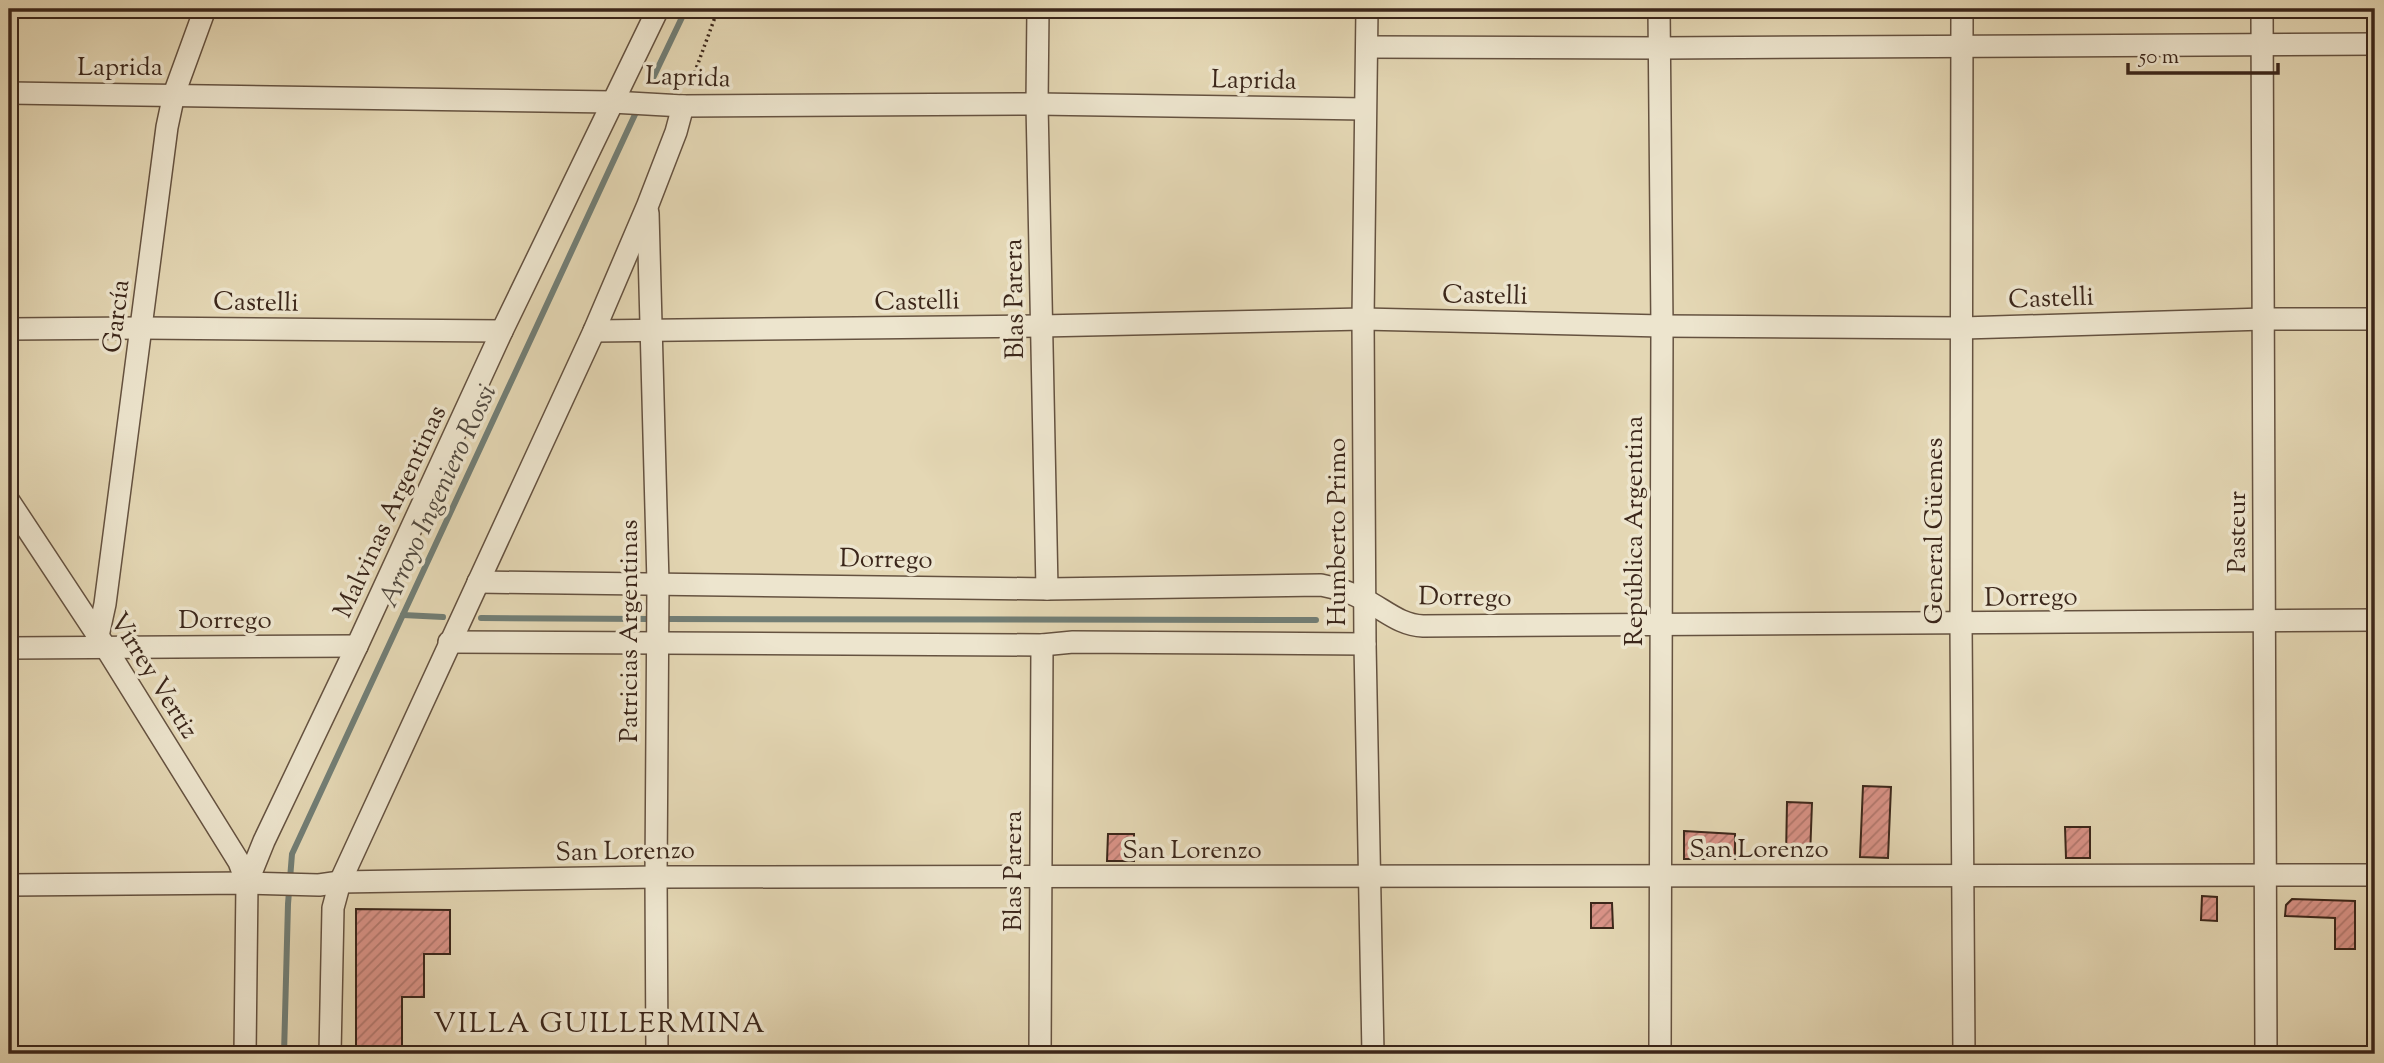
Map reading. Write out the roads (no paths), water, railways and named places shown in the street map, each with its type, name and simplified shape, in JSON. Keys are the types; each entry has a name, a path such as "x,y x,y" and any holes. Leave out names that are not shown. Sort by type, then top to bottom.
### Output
{"street":[{"name":"García","path":"102,642 167,127 174,94 205,9"},
{"name":"Malvinas Argentinas","path":"245,1054 257,883 264,841 502,331 623,102 658,9"},
{"name":"Blas Parera","path":"1038,9 1037,104 1047,589"},
{"name":"Humberto Primo","path":"1367,9 1363,319 1364,599 1373,1054"},
{"name":"República Argentina","path":"1660,9 1660,1054"},
{"name":"General Güemes","path":"1962,9 1961,624 1964,1054"},
{"name":"Pasteur","path":"2262,9 2266,1054"},
{"path":"1367,47 2375,44"},
{"name":"Laprida","path":"9,93 675,105 1037,104 1365,109"},
{"path":"330,1054 333,908 340,882 594,331 676,132 675,105"},
{"name":"Patricias Argentinas","path":"647,207 653,331 658,583 657,1054"},
{"name":"Castelli","path":"594,331 1363,319 1662,326 1963,328 2264,319 2375,319"},
{"name":"Castelli","path":"9,329 502,331"},
{"name":"Virrey Vertiz","path":"9,501 102,642 239,862 257,883"},
{"name":"Dorrego","path":"478,582 1047,589 1321,585 1364,599 1411,625 2375,620"},
{"name":"Dorrego","path":"9,648 102,642 357,646"},
{"path":"449,642 1365,644"},
{"name":"Blas Parera","path":"1040,1054 1042,645"},
{"name":"San Lorenzo","path":"9,885 319,885 340,882 656,877 2375,875"}],"waterway":[{"path":"653,78 686,9"},
{"name":"Arroyo Ingeniero Rossi","path":"284,1054 292,854 638,108"},
{"path":"403,615 443,617"},
{"path":"481,618 651,619"},
{"path":"666,619 1316,620"}],"district":[{"name":"VILLA GUILLERMINA","path":"600,1022"}]}
